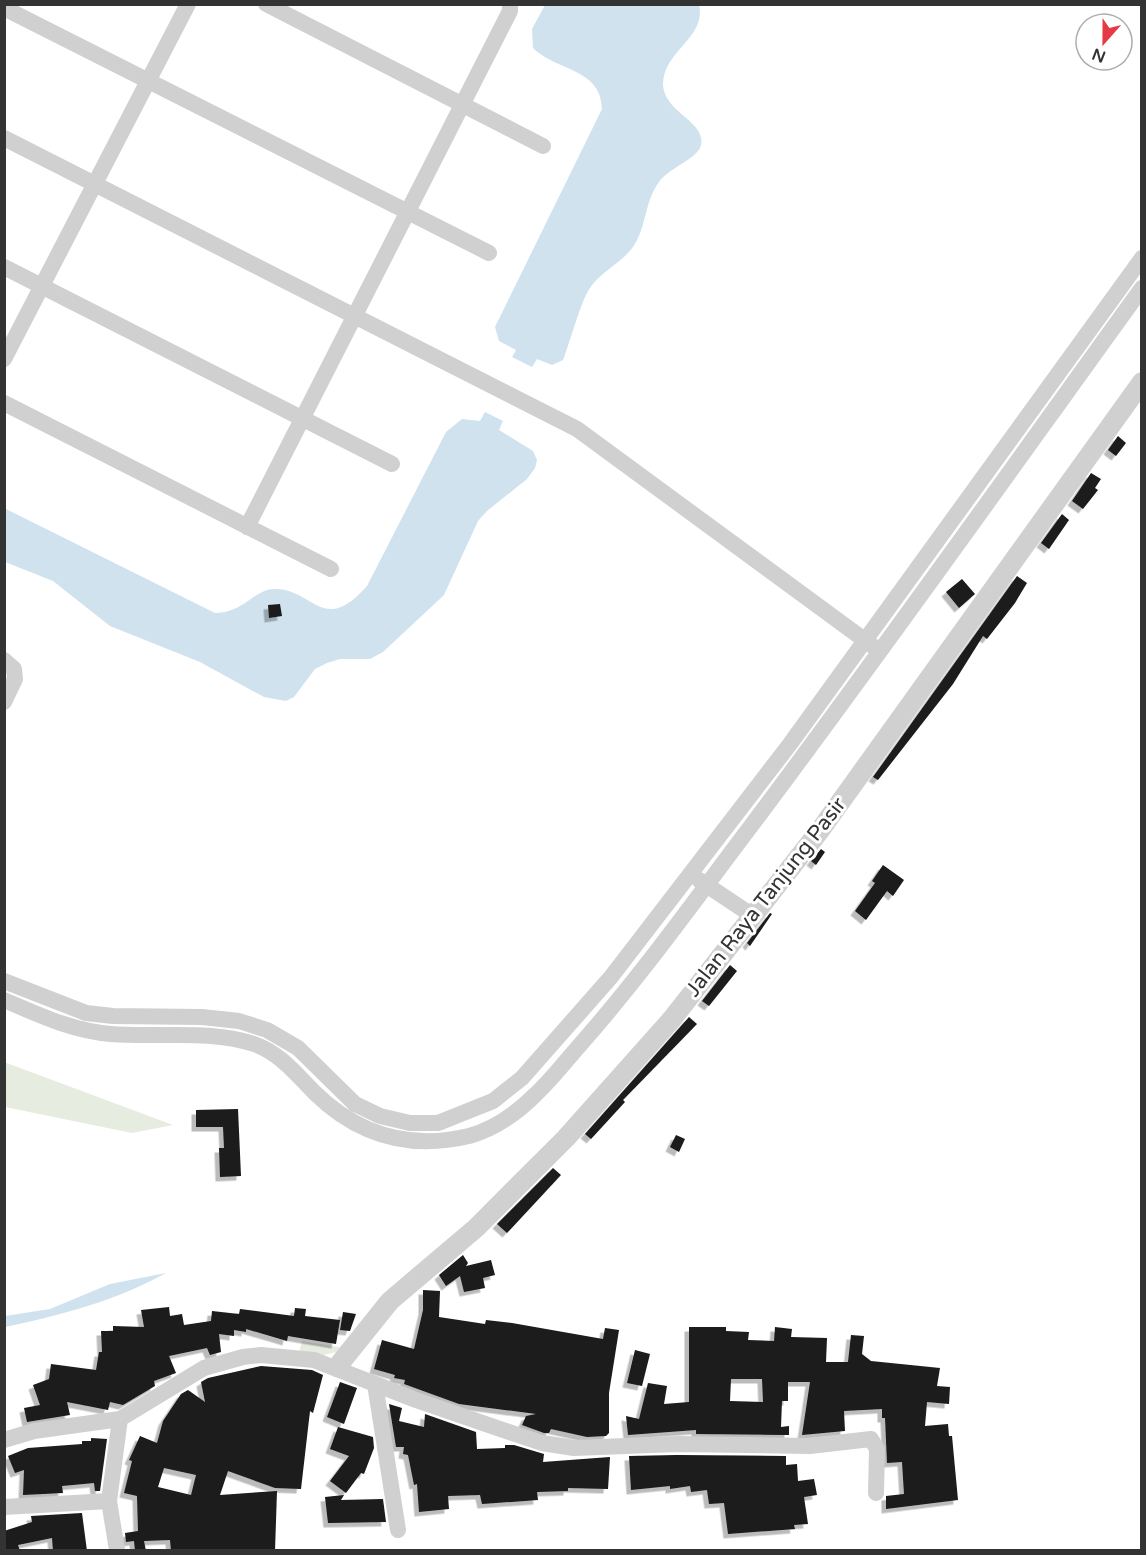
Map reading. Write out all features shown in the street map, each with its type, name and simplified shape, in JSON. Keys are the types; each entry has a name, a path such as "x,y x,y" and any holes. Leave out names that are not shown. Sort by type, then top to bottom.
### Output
{"street":[{"path":"4,359 188,4"},
{"path":"266,4 543,146"},
{"path":"247,527 510,11 510,4"},
{"path":"4,8 489,253"},
{"path":"4,138 578,429 880,651"},
{"path":"4,981 86,1013 113,1016 202,1017 239,1021 267,1030 298,1048 355,1104 380,1116 410,1123 438,1123 493,1101 522,1078 611,976 690,874 790,744 1142,258"},
{"path":"4,267 392,464"},
{"path":"4,1000 82,1030 112,1034 202,1035 235,1038 260,1046 286,1062 345,1119 374,1133 408,1141 440,1141 473,1135 507,1119 536,1094 628,990 880,651 1142,288"},
{"name":"Jalan Raya Tanjung Pasir","path":"337,1367 390,1301 476,1228 578,1126 655,1040 820,829 1142,382"},
{"path":"4,403 331,569"},
{"path":"4,702 15,679 14,669 6,660"},
{"path":"690,874 753,916"},
{"path":"4,1440 34,1431 120,1419 204,1368 243,1357 296,1357 337,1367 375,1384 542,1443 574,1448 677,1444 810,1446 871,1439 877,1449 876,1493"},
{"path":"375,1384 398,1530"},
{"path":"117,1551 108,1502 120,1419"},
{"path":"4,1507 108,1502"}],"shaded area":[{"path":"4,1062 173,1125 132,1133 5,1107"},
{"path":"302,1341 351,1349 319,1356 299,1353"}],"water":[{"path":"545,5 699,5 700,16 697,25 693,34 668,66 663,88 667,98 698,130 701,138 697,152 663,177 654,189 640,234 626,256 599,277 588,291 563,360 552,365 537,359 532,367 512,357 516,350 499,341 495,327 602,109 600,96 586,78 543,56 533,48 532,29"},
{"path":"485,412 503,421 499,430 533,451 537,460 535,468 527,479 478,521 444,595 383,652 370,659 340,659 315,669 294,697 286,701 264,697 200,662 110,626 53,581 5,562 4,508 215,613 234,609 261,593 275,589 288,591 329,609 340,608 367,586 446,432 462,419 480,421"},
{"path":"166,1273 128,1292 88,1306 5,1327 5,1316 50,1309 110,1284"}],"building":[{"path":"1118,436 1126,443 1116,456 1108,450"},
{"path":"1091,473 1101,479 1095,488 1098,490 1083,509 1072,501"},
{"path":"1062,514 1069,520 1049,549 1041,543"},
{"path":"1017,576 1027,583 1015,603 987,639 983,636 953,684 878,780 873,777"},
{"path":"962,579 975,594 959,608 946,592"},
{"path":"280,604 282,616 269,618 268,605"},
{"path":"821,849 825,852 816,865 811,861"},
{"path":"883,865 904,880 893,896 887,891 866,920 855,911 875,883 872,881"},
{"path":"770,913 772,914 750,946 747,943"},
{"path":"730,965 737,971 709,1006 702,1001"},
{"path":"689,1017 697,1024 623,1100 625,1102 591,1139 585,1134"},
{"path":"238,1109 241,1176 220,1177 219,1148 224,1148 223,1127 196,1127 196,1110"},
{"path":"676,1135 685,1139 679,1152 670,1147"},
{"path":"553,1168 561,1175 507,1233 497,1224"},
{"path":"463,1255 468,1263 466,1266 491,1260 495,1275 483,1278 485,1288 464,1292 460,1276 446,1286 439,1275"},
{"path":"423,1290 440,1291 439,1317 485,1324 486,1320 512,1323 603,1339 605,1328 619,1330 609,1393 609,1433 606,1436 587,1437 551,1429 549,1433 544,1433 522,1425 526,1416 536,1414 459,1404 404,1384 405,1380 394,1378 395,1375 374,1369 382,1340 414,1349 423,1310"},
{"path":"169,1307 170,1316 182,1314 184,1325 211,1321 212,1311 239,1314 240,1309 294,1316 295,1308 306,1309 305,1316 340,1320 336,1344 288,1336 287,1341 246,1329 246,1332 234,1330 234,1336 219,1334 221,1352 210,1355 207,1348 169,1356 176,1373 154,1381 155,1386 123,1405 110,1402 108,1410 67,1402 70,1415 27,1422 24,1408 40,1405 33,1385 49,1379 51,1364 96,1370 99,1352 102,1352 101,1331 113,1331 113,1326 144,1327 141,1310"},
{"path":"343,1312 356,1314 350,1331 340,1330"},
{"path":"689,1327 726,1327 726,1331 749,1332 748,1340 774,1341 775,1327 792,1329 791,1337 827,1338 826,1362 848,1362 851,1335 864,1336 862,1354 871,1361 940,1368 937,1386 950,1387 949,1404 927,1402 925,1426 948,1424 949,1436 952,1436 958,1500 886,1509 886,1496 904,1494 902,1462 887,1463 885,1418 882,1418 882,1409 844,1411 845,1431 802,1435 810,1382 788,1382 788,1401 782,1401 781,1427 789,1426 789,1435 696,1434 696,1430 628,1435 626,1416 639,1419 648,1383 667,1386 664,1404 689,1402","holes":["731,1379 762,1379 763,1402 730,1401"]},
{"path":"635,1350 650,1354 642,1386 627,1383"},
{"path":"261,1366 312,1370 323,1375 313,1413 310,1411 301,1489 275,1488 228,1471 220,1495 277,1491 275,1551 171,1551 170,1540 144,1541 146,1551 135,1551 134,1541 126,1542 125,1533 138,1531 137,1496 124,1493 132,1461 129,1460 140,1436 157,1443 163,1421 181,1394 188,1390 205,1402 201,1382 208,1378","holes":["164,1468 196,1475 191,1495 158,1487"]},
{"path":"340,1382 357,1388 344,1424 327,1417"},
{"path":"389,1404 402,1408 399,1421 424,1427 425,1414 476,1432 477,1449 505,1448 505,1445 514,1445 544,1454 543,1462 610,1457 608,1489 568,1488 568,1491 537,1492 538,1500 482,1504 480,1495 448,1496 449,1509 419,1512 417,1484 414,1485 408,1455 403,1454 404,1447 396,1447"},
{"path":"338,1427 373,1437 374,1448 364,1474 361,1473 346,1493 330,1481 349,1456 330,1449"},
{"path":"91,1438 107,1439 100,1491 95,1491 94,1483 62,1486 63,1493 23,1495 24,1470 15,1473 8,1456 28,1448 82,1444 82,1441 91,1441"},
{"path":"629,1456 786,1456 786,1465 797,1464 798,1481 814,1479 817,1495 804,1497 808,1524 794,1525 795,1529 728,1534 724,1503 709,1504 707,1490 691,1492 690,1486 670,1489 670,1486 631,1490"},
{"path":"344,1495 341,1500 383,1499 386,1522 328,1523 325,1497"},
{"path":"82,1513 87,1551 53,1551 52,1538 18,1545 20,1551 4,1551 4,1531 32,1522 31,1516"}]}
